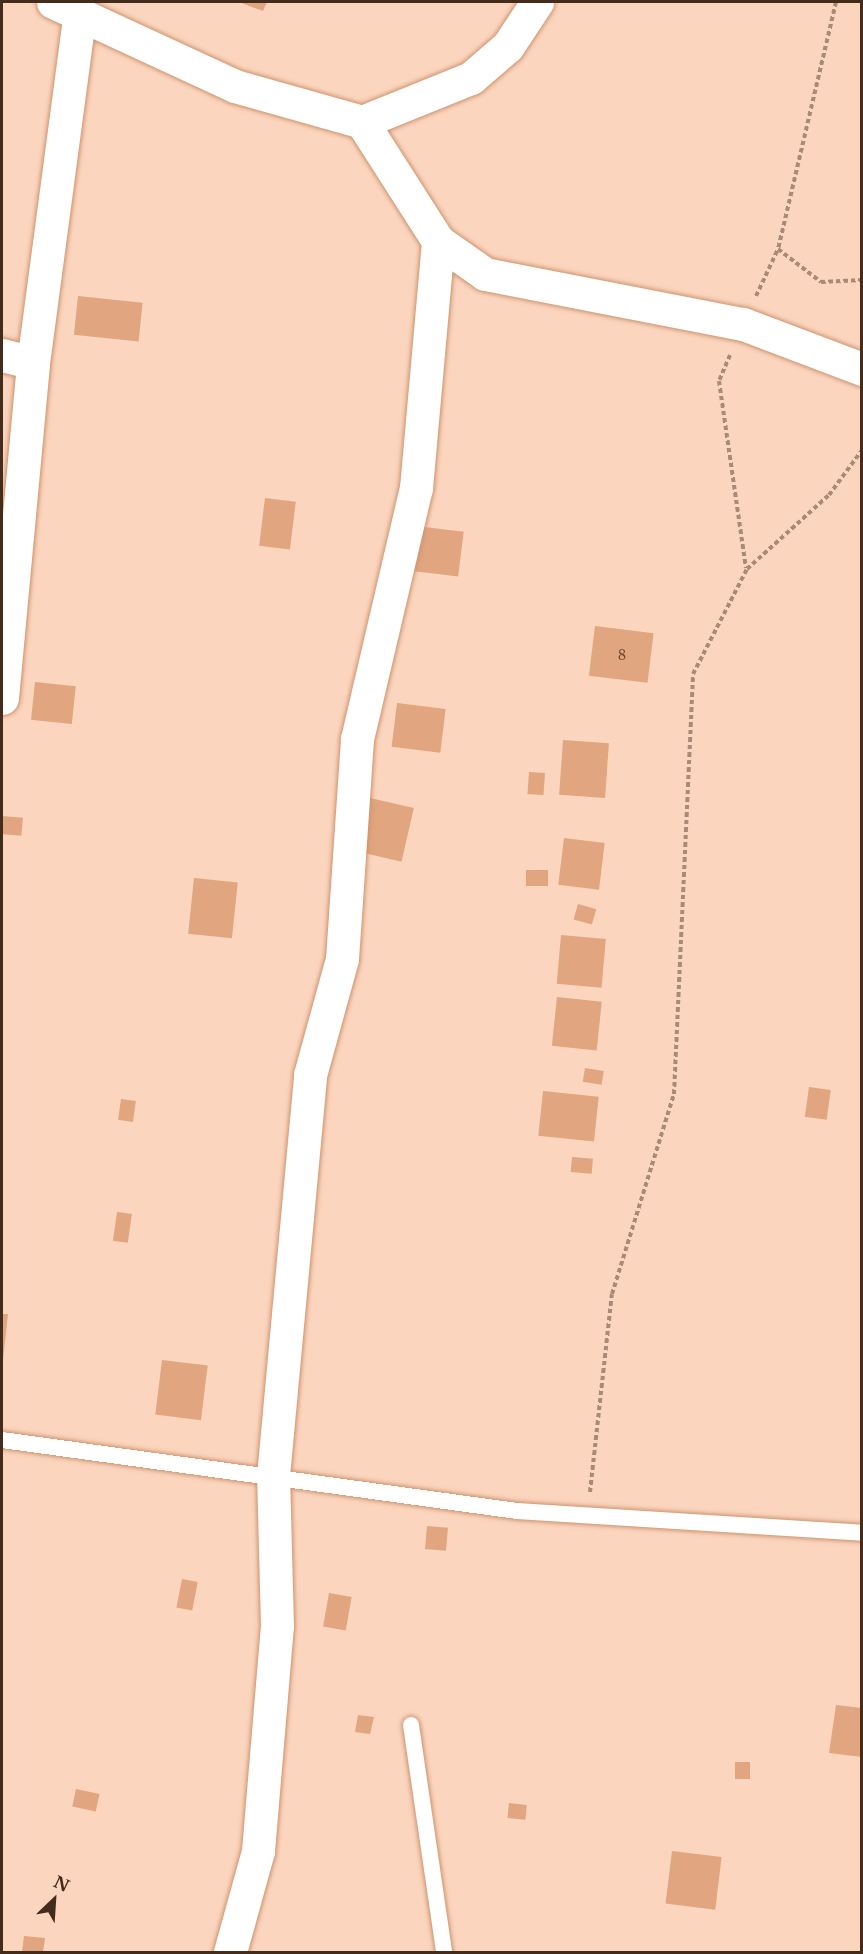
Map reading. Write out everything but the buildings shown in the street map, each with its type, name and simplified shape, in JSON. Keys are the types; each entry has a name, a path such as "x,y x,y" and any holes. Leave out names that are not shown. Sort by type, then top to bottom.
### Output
{"street":[{"path":"2,698 66,10 235,86 362,122 471,78 508,46 537,2"},
{"path":"362,122 438,241 485,274 743,324 861,369"},
{"path":"230,1953 258,1851 277,1626 273,1476 310,1075 342,958 357,739 416,488 438,241"},
{"path":"2,355 33,363"}],"lane":[{"path":"2,1440 518,1511 861,1533"},
{"path":"411,1725 444,1953"}],"path":[{"path":"747,569 719,381 778,249 837,2"},
{"path":"778,249 821,282 861,280"},
{"path":"588,1516 612,1294 674,1094 693,674 747,569 830,495 861,450"}]}
